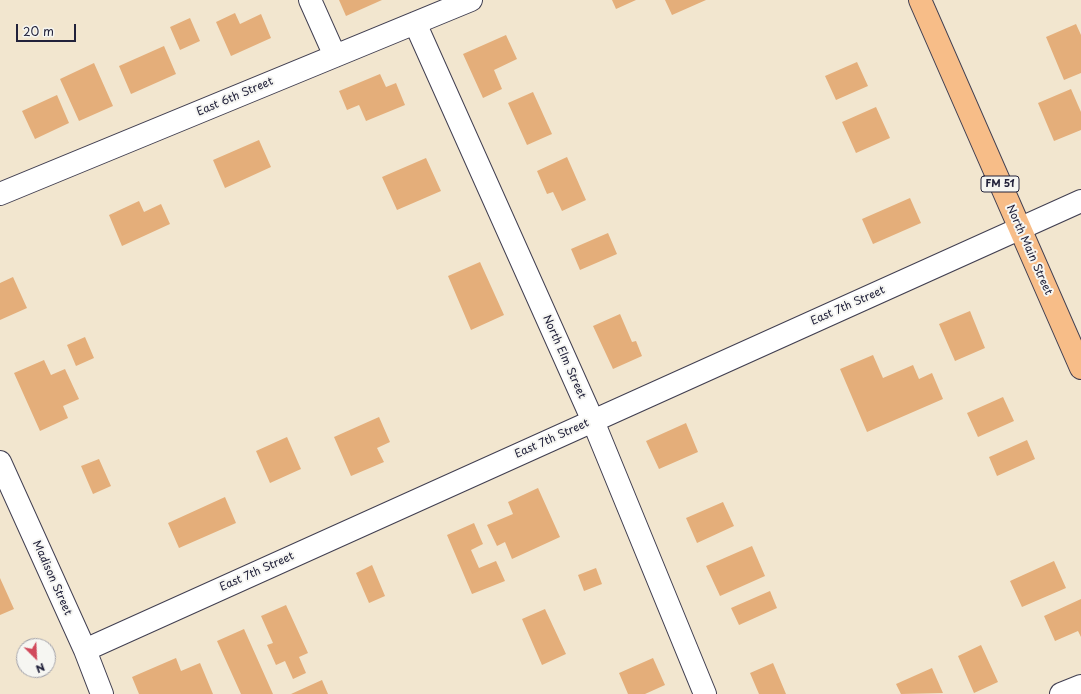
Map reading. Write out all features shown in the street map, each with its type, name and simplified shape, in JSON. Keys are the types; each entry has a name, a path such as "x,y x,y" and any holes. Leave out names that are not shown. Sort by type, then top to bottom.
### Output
{"main road":[{"name":"North Main Street","path":"920,0 1081,368"}],"street":[{"path":"310,0 335,56"},
{"name":"East 6th Street","path":"0,194 471,0"},
{"name":"North Elm Street","path":"416,23 593,421 705,694"},
{"name":"East 7th Street","path":"85,650 1081,201"},
{"name":"Madison Street","path":"0,462 85,650 102,694"},
{"path":"1061,694 1081,686"}],"building":[{"path":"339,0 382,0 346,16"},
{"path":"612,0 636,0 616,9"},
{"path":"665,0 706,0 672,15"},
{"path":"235,13 240,24 261,14 271,38 231,56 216,22"},
{"path":"190,18 200,41 180,50 170,27"},
{"path":"1076,24 1081,35 1081,73 1064,80 1046,37"},
{"path":"506,35 517,59 494,70 502,89 483,98 463,54"},
{"path":"164,46 176,74 131,94 119,66"},
{"path":"857,62 868,86 836,100 825,76"},
{"path":"94,63 113,106 79,121 60,79"},
{"path":"380,74 386,87 396,83 405,105 366,121 359,105 347,110 339,91"},
{"path":"1071,89 1081,112 1081,130 1054,141 1038,103"},
{"path":"533,92 552,134 527,145 508,103"},
{"path":"57,95 69,123 35,139 22,111"},
{"path":"876,107 890,138 856,153 842,122"},
{"path":"259,140 271,167 225,188 213,160"},
{"path":"567,157 586,200 562,211 553,192 547,194 537,171"},
{"path":"426,158 441,191 397,210 382,177"},
{"path":"910,198 921,223 873,244 862,219"},
{"path":"139,201 144,212 161,204 170,224 122,246 109,215"},
{"path":"608,233 617,254 580,270 571,249"},
{"path":"480,262 504,315 471,330 448,276"},
{"path":"13,277 27,308 0,320 0,283"},
{"path":"970,311 985,348 955,361 939,324"},
{"path":"620,314 632,342 636,341 642,356 613,369 593,326"},
{"path":"85,337 94,358 76,366 67,345"},
{"path":"873,355 883,378 913,365 919,379 932,373 943,399 867,432 840,369"},
{"path":"44,360 51,375 65,369 79,399 63,406 68,418 40,431 14,373"},
{"path":"1003,397 1014,421 978,437 967,413"},
{"path":"379,417 390,442 377,448 384,462 351,476 334,437"},
{"path":"686,423 698,452 659,469 646,441"},
{"path":"287,437 301,469 270,483 256,451"},
{"path":"1027,440 1035,459 997,476 989,457"},
{"path":"99,459 111,486 93,494 81,466"},
{"path":"538,488 560,537 512,559 505,542 497,546 487,525 513,514 508,502"},
{"path":"225,497 236,523 179,548 168,523"},
{"path":"723,502 734,526 697,543 686,518"},
{"path":"474,523 483,544 471,550 479,568 496,561 505,581 472,594 447,535"},
{"path":"752,546 765,576 720,596 706,566"},
{"path":"1054,561 1066,588 1022,607 1010,581"},
{"path":"372,565 385,596 369,603 356,573"},
{"path":"596,568 602,584 584,591 578,575"},
{"path":"0,578 14,609 0,615"},
{"path":"770,591 777,608 739,625 731,608"},
{"path":"1081,599 1081,637 1078,631 1055,641 1044,616"},
{"path":"286,605 308,653 299,657 306,673 293,679 285,661 276,665 267,645 273,643 261,616"},
{"path":"545,609 566,654 542,665 522,619"},
{"path":"244,629 273,694 241,694 217,641"},
{"path":"981,645 998,682 974,693 958,656"},
{"path":"176,658 181,671 200,663 213,694 139,694 132,677"},
{"path":"653,658 665,685 645,694 628,694 619,673"},
{"path":"773,663 786,694 759,694 750,673"},
{"path":"932,668 943,693 901,694 896,684"},
{"path":"322,680 328,694 291,694"}]}
